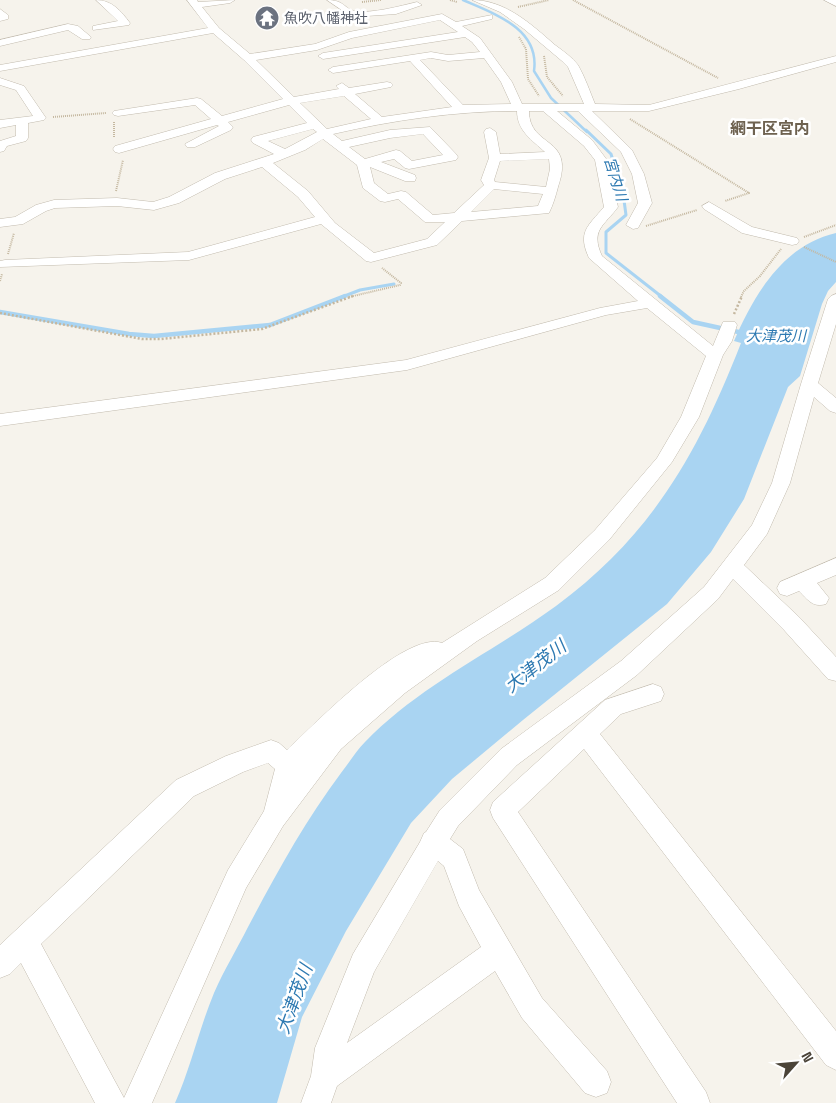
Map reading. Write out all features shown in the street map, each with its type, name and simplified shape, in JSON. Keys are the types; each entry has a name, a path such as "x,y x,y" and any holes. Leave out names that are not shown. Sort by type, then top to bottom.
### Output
{"street":[{"path":"97,28 125,23 101,0"},
{"path":"194,3 230,0"},
{"path":"332,0 352,14 417,4"},
{"path":"477,0 503,10 542,38 572,66 586,107 601,128 616,140 631,158 638,174 645,203 633,225"},
{"path":"829,0 836,3"},
{"path":"194,3 215,30 248,58 319,129 366,163 410,178"},
{"path":"391,7 413,22"},
{"path":"0,12 5,17 0,18"},
{"path":"248,58 317,47 349,35 438,17 476,40 506,82 520,108 521,118 527,129 554,155 558,166 544,210 430,219 401,195 385,198 368,185 366,163"},
{"path":"454,25 489,17"},
{"path":"0,43 68,27 74,28 86,37"},
{"path":"1,67 215,30"},
{"path":"323,56 468,34"},
{"path":"317,47 346,92 380,120 384,136 396,154 409,164 452,157 426,130 384,136 340,145"},
{"path":"333,70 431,54 448,58 487,55"},
{"path":"412,58 460,109"},
{"path":"284,154 258,140 319,129 460,109 546,107 649,108 836,59"},
{"path":"0,81 20,88 40,118 0,124"},
{"path":"119,149 289,101 387,86"},
{"path":"118,113 197,101 227,128 191,144"},
{"path":"546,107 588,143 601,160 611,207 590,231 589,244 596,258 694,340 720,348"},
{"path":"0,148 2,144 22,138 22,121"},
{"path":"0,223 18,221 41,208 54,204 117,202 154,206 174,200 220,176 264,162 301,147 319,129"},
{"path":"490,132 495,158 488,180 491,185"},
{"path":"366,163 396,154"},
{"path":"495,158 554,155"},
{"path":"264,162 303,194 330,226 371,258 432,242 491,185"},
{"path":"491,185 550,191"},
{"path":"709,206 747,230 794,242"},
{"path":"5,264 190,256 324,219"},
{"path":"316,1103 326,1076 330,1048 363,964 433,842 449,818 509,757 629,668 712,593 760,529 781,483 836,298"},
{"path":"0,420 407,365 606,311 652,303"},
{"path":"136,1103 237,879 274,818 333,742 397,686 469,635 552,584 602,535 663,462 690,417 729,325"},
{"path":"809,384 836,407"},
{"path":"732,566 792,624 836,672"},
{"path":"819,598 794,585 836,566"},
{"path":"274,818 288,765 383,676 409,660 469,635"},
{"path":"652,694 613,707 502,810 695,1103"},
{"path":"585,733 781,982 836,1055"},
{"path":"0,964 185,788 235,764 271,751 288,765"},
{"path":"433,842 454,858 468,897 532,1008 596,1082"},
{"path":"24,940 111,1103"},
{"path":"326,1076 498,951"}],"path":[{"path":"450,0 457,2"},
{"path":"503,10 549,0"},
{"path":"573,0 735,87"},
{"path":"356,2 391,7"},
{"path":"516,34 526,49 528,79 546,107"},
{"path":"542,38 547,77 558,92 586,107"},
{"path":"618,108 620,113 749,193 649,227 633,225"},
{"path":"40,118 91,113 118,113"},
{"path":"729,325 744,291 760,276 781,249 836,226"},
{"path":"794,242 836,262"},
{"path":"0,313 142,339 160,339 262,328 287,322 360,293 400,285 401,283 371,258"}],"water":[{"name":"大津茂川","path":"836,233 836,282 828,291 822,304 800,376 788,387 744,499 711,552 667,604 452,779 411,823 346,931 302,1017 277,1103 175,1103 214,993 222,976 292,848 315,810 356,753 386,722 409,703 556,606 590,579 619,550 645,521 689,456 725,383 741,343 734,341 761,290 786,260 801,248 817,239"}],"waterway":[{"name":"宮内川","path":"463,0 501,18 523,34 530,44 534,56 534,71 551,98 587,132"},
{"name":"宮内川","path":"586,130 611,154 623,193 626,215 606,232 606,253 662,297"},
{"path":"342,297 360,290 394,284"},
{"path":"0,312 129,334 154,336 270,325 345,296"},
{"name":"宮内川","path":"660,296 693,322 743,333"}],"place":[{"name":"魚吹八幡神社","path":"267,18"}],"district":[{"name":"網干区宮内","path":"770,128"}]}
